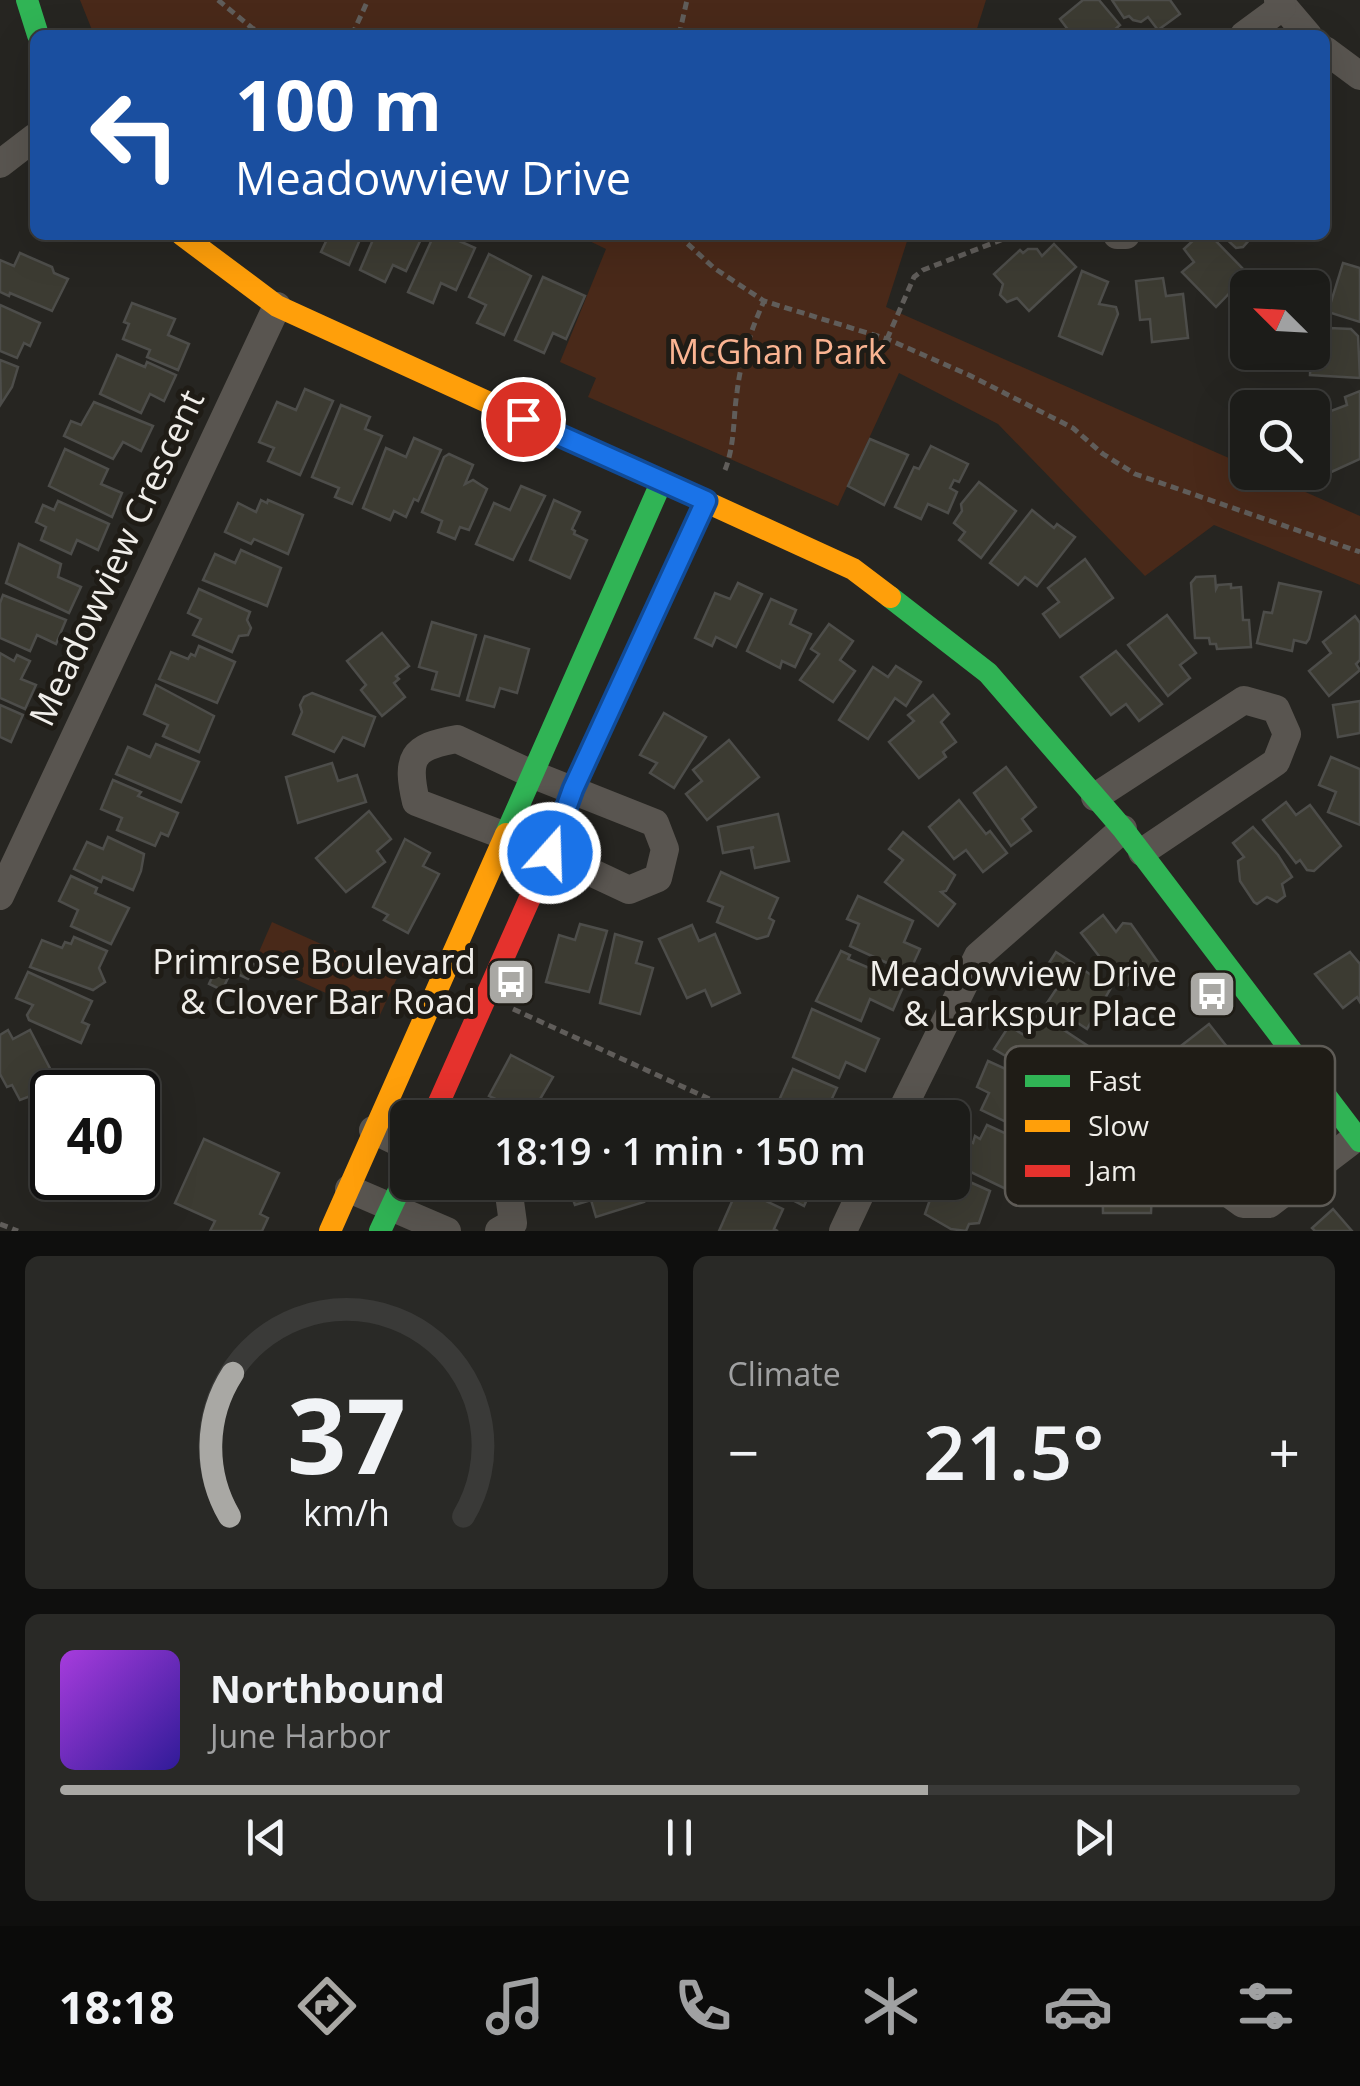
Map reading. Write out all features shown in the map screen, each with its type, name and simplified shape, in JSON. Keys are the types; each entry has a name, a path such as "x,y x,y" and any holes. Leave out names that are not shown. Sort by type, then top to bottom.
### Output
{"street":[{"path":"27,0 36,30"},
{"path":"1250,30 1280,3 1304,30"},
{"path":"1330,54 1360,76"},
{"path":"0,164 30,141"},
{"path":"189,240 277,306 853,569 988,673 1142,852 1287,1046"},
{"name":"Meadowview Crescent","path":"0,896 277,306"},
{"path":"330,1231 661,483"},
{"path":"440,1100 550,853 573,789 706,501"},
{"path":"1095,797 1244,700 1276,709 1286,734 1276,762 1142,852"},
{"path":"457,739 573,789 655,823 665,849 658,878 629,890 550,853 416,802 409,772 414,755 430,743 457,739"},
{"path":"907,1100 978,956 1123,829"},
{"path":"1335,1156 1358,1139 1349,1104"},
{"path":"373,1130 390,1138"},
{"path":"349,1188 385,1218 447,1231"},
{"path":"500,1231 513,1223 510,1200"},
{"path":"843,1231 858,1200"}],"path":[{"path":"218,0 257,30"},
{"path":"354,30 368,0"},
{"path":"681,30 687,0"},
{"path":"683,240 714,268 764,301 887,339 1037,408 1073,428 1134,474 1360,552"},
{"path":"887,339 914,277 1001,240"},
{"path":"726,470 733,450 737,392 748,338 764,301"},
{"path":"485,996 712,1100"},
{"path":"0,1224 18,1231"}],"green space":[{"path":"80,0 986,0 977,30 92,30"},
{"name":"McGhan Park","path":"587,240 907,240 886,307 1230,459 1230,490 1301,490 1360,516 1360,585 1214,525 1145,576 998,424 899,373 838,506 588,397 596,378 560,362 606,249"},
{"path":"272,922 397,978 379,1017 255,961"}],"building":[{"path":"1083,0 1099,0 1120,25 1114,30 1068,30 1060,19"},
{"path":"1112,0 1170,0 1180,14 1158,30 1148,17 1141,22 1129,16 1124,18"},
{"path":"327,240 360,240 349,265 321,252"},
{"path":"373,240 421,240 406,271 393,265 385,282 360,270"},
{"path":"432,240 457,240 475,248 456,290 441,283 433,303 408,292"},
{"path":"1194,240 1215,240 1244,270 1230,270 1230,293 1216,307 1182,272 1194,262 1184,249"},
{"path":"1227,240 1249,240 1243,247 1236,248"},
{"path":"1054,244 1076,267 1029,311 1017,298 1007,302 1000,295 1003,284 994,274 1020,250 1023,253 1037,249 1042,256"},
{"path":"20,253 68,279 52,311 0,292 0,260 14,266"},
{"path":"489,254 531,276 504,335 477,323 486,305 469,297"},
{"path":"1343,263 1360,268 1360,322 1330,313"},
{"path":"1082,271 1108,282 1099,304 1116,307 1118,314 1102,354 1059,336"},
{"path":"543,277 585,296 566,339 553,333 544,353 515,340"},
{"path":"1163,278 1166,296 1183,294 1188,338 1152,342 1150,319 1140,320 1136,281"},
{"path":"132,303 175,319 168,335 189,344 178,370 147,357 150,350 123,339 129,324 124,322"},
{"path":"0,305 40,323 30,346 24,343 17,358 0,351"},
{"path":"1330,328 1351,329 1358,336 1360,378 1310,375 1310,370 1330,370"},
{"path":"117,355 145,367 147,362 176,375 164,401 150,394 141,413 100,394"},
{"path":"0,360 18,367 1,404"},
{"path":"305,389 333,401 300,475 268,461 274,448 259,442 277,402 296,410"},
{"path":"1360,391 1360,459 1330,473 1330,411 1347,405 1345,397"},
{"path":"94,402 153,426 141,451 123,442 113,459 64,436 71,421 81,425"},
{"path":"341,405 370,417 365,429 382,436 352,504 335,497 339,488 312,477"},
{"path":"414,438 441,450 418,501 414,499 406,517 394,511 390,520 363,508 386,448 406,457"},
{"path":"870,439 908,455 884,505 848,486"},
{"path":"931,446 968,464 959,482 954,480 950,488 957,492 948,513 928,504 921,519 895,507 914,467 919,469"},
{"path":"65,449 108,469 101,484 122,493 112,517 49,486"},
{"path":"449,454 473,465 465,484 473,480 487,489 469,530 460,527 455,539 438,532 442,521 422,512 444,457"},
{"path":"979,482 1016,511 981,558 959,540 965,532 954,523 962,511 961,504"},
{"path":"521,486 545,496 513,560 476,544 494,503 510,510"},
{"path":"261,500 303,515 288,554 225,532 238,503 256,512"},
{"path":"554,500 580,512 572,529 587,540 570,578 530,560"},
{"path":"58,501 109,524 98,550 77,540 71,554 41,540 46,527 36,522 43,505 54,510"},
{"path":"1032,510 1054,528 1057,524 1075,537 1037,586 1025,577 1018,585 990,563"},
{"path":"19,544 61,564 58,577 81,587 69,613 6,583"},
{"path":"241,550 281,568 267,606 203,580 215,554 235,563"},
{"path":"1085,559 1113,598 1060,637 1043,614 1059,602 1048,588"},
{"path":"1215,576 1216,589 1218,585 1241,587 1243,620 1249,620 1251,647 1217,649 1209,638 1195,638 1191,583 1196,577"},
{"path":"738,583 762,594 736,647 716,637 712,646 695,638 715,593 730,599"},
{"path":"1279,583 1321,592 1309,639 1306,643 1294,640 1292,651 1257,643 1264,612 1272,613"},
{"path":"199,589 250,612 248,635 239,636 232,652 193,635 201,619 188,613"},
{"path":"3,595 66,620 56,644 37,635 30,651 0,638"},
{"path":"771,599 796,610 790,624 811,634 795,667 782,661 780,668 747,651"},
{"path":"1167,615 1196,653 1180,665 1190,678 1168,696 1128,645"},
{"path":"1355,616 1360,623 1360,660 1356,664 1360,670 1329,696 1309,671 1331,653 1323,642"},
{"path":"432,622 476,635 459,696 432,689 437,672 419,667"},
{"path":"829,624 853,641 840,660 855,671 833,702 800,680 819,654 811,649"},
{"path":"382,633 409,666 396,676 399,679 394,683 405,697 382,716 361,690 366,685 347,661"},
{"path":"485,636 529,649 517,693 500,688 494,707 467,700"},
{"path":"199,646 235,662 217,703 159,679 171,652 188,659 191,654 195,656"},
{"path":"1116,651 1162,704 1139,721 1126,704 1111,715 1081,677"},
{"path":"0,653 14,661 17,655 30,661 21,679 36,685 25,709 0,698"},
{"path":"896,666 921,682 906,706 895,698 868,739 839,720 873,667 888,677"},
{"path":"156,685 214,716 199,752 163,736 168,725 144,714"},
{"path":"312,693 375,717 364,746 343,737 334,752 293,734 302,712 300,705"},
{"path":"933,695 949,714 941,722 956,742 943,752 946,757 919,778 889,742 914,721 908,715"},
{"path":"1360,701 1360,733 1338,737 1333,705"},
{"path":"0,705 23,715 11,742 0,737"},
{"path":"664,713 706,737 674,788 650,773 657,763 640,755"},
{"path":"729,740 759,777 707,820 686,794 702,781 693,770"},
{"path":"156,744 199,762 181,802 116,774 128,747 150,757"},
{"path":"1331,757 1360,769 1360,825 1328,812 1336,792 1319,785"},
{"path":"332,763 338,781 357,775 366,802 298,823 286,777"},
{"path":"1006,767 1036,807 1022,819 1031,831 1011,846 974,793"},
{"path":"113,780 178,813 168,836 161,833 155,846 117,830 122,818 101,809"},
{"path":"959,800 1007,853 983,872 966,850 954,859 929,827"},
{"path":"1286,802 1296,815 1310,805 1341,846 1314,871 1307,870 1300,860 1296,863 1263,820"},
{"path":"369,811 391,839 377,851 385,862 346,892 316,858"},
{"path":"778,814 789,861 755,868 751,849 754,847 723,853 718,827"},
{"path":"1253,827 1292,877 1282,884 1285,896 1277,902 1267,897 1257,904 1240,881 1238,861 1244,857 1233,843"},
{"path":"903,832 955,875 946,891 941,892 955,904 938,926 885,882 903,860 889,849"},
{"path":"108,837 144,854 133,890 103,877 101,882 74,869 87,842 103,849"},
{"path":"405,839 430,853 423,866 439,874 408,933 384,920 388,915 373,907"},
{"path":"721,872 778,898 769,918 774,921 768,936 757,939 717,922 723,907 708,901"},
{"path":"71,876 97,888 95,893 129,908 111,944 71,926 78,910 59,901"},
{"path":"858,896 913,921 904,942 920,949 909,973 850,946 859,924 847,919"},
{"path":"1103,915 1116,932 1123,923 1131,924 1158,962 1124,988 1081,933"},
{"path":"580,924 607,931 589,992 546,982 559,935 575,940"},
{"path":"692,925 699,941 715,934 740,993 712,1006 705,990 687,998 659,939"},
{"path":"615,934 642,942 636,963 653,968 640,1014 600,1003"},
{"path":"74,937 107,951 99,968 105,982 93,990 30,967 42,940 62,948 65,942 71,944"},
{"path":"841,951 850,955 848,959 906,980 893,1010 870,999 861,1021 816,1001"},
{"path":"1056,952 1111,988 1087,1029 1047,1003 1057,988 1040,977"},
{"path":"1350,952 1360,964 1360,1002 1357,997 1343,1008 1315,974"},
{"path":"243,958 256,965 248,979 235,973"},
{"path":"215,971 228,978 222,990 209,984"},
{"path":"28,972 92,1001 82,1022 89,1025 81,1043 29,1020 27,1015 33,1005 16,998"},
{"path":"812,1009 879,1039 865,1071 846,1062 839,1078 793,1057"},
{"path":"1038,1013 1088,1046 1005,1046 1005,1056 994,1049 1009,1026 1029,1038 1032,1034 1027,1031"},
{"path":"1209,1024 1226,1046 1181,1046"},
{"path":"8,1030 13,1039 30,1030 51,1070 30,1070 30,1096 20,1100 0,1074 0,1035"},
{"path":"511,1055 553,1077 540,1100 498,1100 489,1096"},
{"path":"988,1061 1005,1069 1005,1121 981,1110 989,1093 977,1087"},
{"path":"793,1069 837,1088 831,1100 779,1100"},
{"path":"987,1125 1005,1133 1005,1189 970,1172 970,1142 973,1143 975,1136 980,1139"},
{"path":"204,1139 279,1173 260,1214 268,1218 262,1231 210,1231 215,1221 175,1203"},
{"path":"970,1182 990,1191 979,1223 969,1224 966,1231 951,1229 925,1214 930,1200 970,1200"},
{"path":"591,1200 643,1200 644,1202 596,1217"},
{"path":"733,1200 764,1200 783,1209 774,1229 778,1231 719,1231"},
{"path":"1103,1206 1151,1206 1151,1213 1103,1213"},
{"path":"1333,1209 1352,1231 1312,1228"}],"traffic: fast":[{"path":"27,0 36,30"},
{"path":"506,834 661,483"},
{"path":"890,597 988,673 1123,829 1288,1046"},
{"path":"1335,1108 1360,1141"},
{"path":"380,1231 394,1200"}],"traffic: slow":[{"path":"189,240 277,306 853,569 890,597"},
{"path":"627,673 706,501"},
{"path":"330,1231 506,834"}],"traffic: jam":[{"path":"440,1100 627,673"}],"place":[{"name":"Primrose Boulevard & Clover Bar Road","path":"511,982"},
{"name":"Meadowview Drive & Larkspur Place","path":"1212,994"}],"route":[{"path":"523,419 706,501 573,789 550,853"}]}
